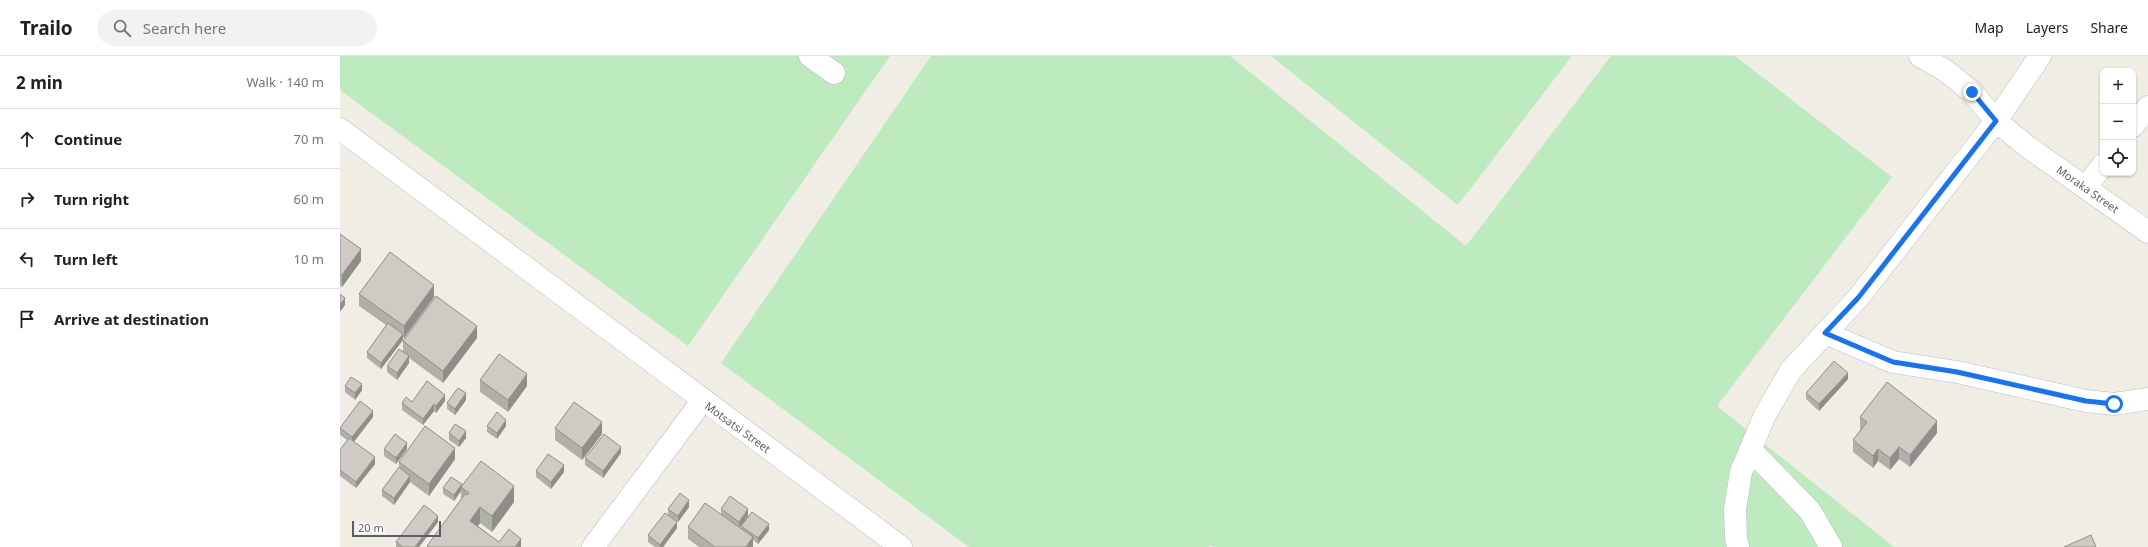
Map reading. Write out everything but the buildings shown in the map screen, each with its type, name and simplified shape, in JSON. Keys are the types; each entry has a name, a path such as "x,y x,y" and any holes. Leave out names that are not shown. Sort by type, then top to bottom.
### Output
{"street":[{"path":"810,56 834,72"},
{"name":"Moraka Street","path":"1920,56 1946,71 1972,92 1996,121 2028,147 2148,232"},
{"path":"1738,547 1736,538 1736,509 1741,472 1765,415 1791,370 1858,298 1996,121 2040,56"},
{"path":"2136,122 2148,107"},
{"path":"340,129 703,400"},
{"path":"2086,187 2100,169"},
{"path":"1825,333 1893,362 1957,372 2086,401 2114,404 2148,399"},
{"name":"Motsatsi Street","path":"593,547 703,400 902,547"},
{"path":"1750,450 1810,510 1831,547"}],"green space":[{"path":"340,56 890,56 688,346 340,90"},
{"path":"931,56 1230,56 1466,246 1611,56 1735,56 1892,177 1717,406 1894,547 1214,547 1210,545 1209,547 969,547 721,363"},
{"path":"1271,56 1572,56 1458,205"}],"route":[{"path":"1972,92 1996,121 1858,298 1825,333 1893,362 1957,372 2086,401 2114,404"}]}
